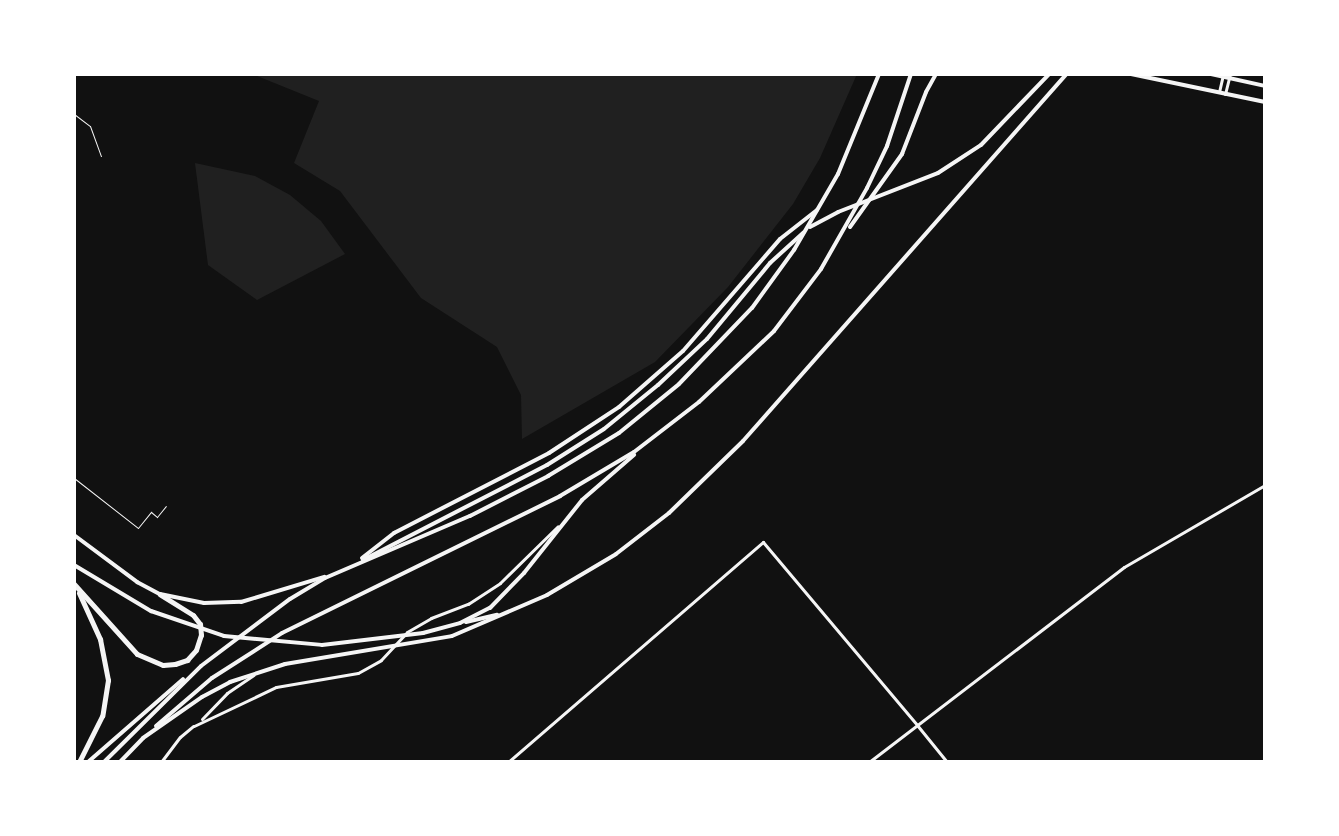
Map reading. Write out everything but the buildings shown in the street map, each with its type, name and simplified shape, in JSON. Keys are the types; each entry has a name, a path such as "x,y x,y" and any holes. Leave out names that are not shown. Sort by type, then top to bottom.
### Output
{"highway":[{"path":"74,585 137,654 163,665 175,664 187,660 196,650 201,635 200,624 193,615 160,594"},
{"path":"74,585 100,639 108,680 102,716 79,762"}],"main road":[{"path":"353,565 470,516 586,455 679,384 752,308 822,206 879,74"},
{"path":"843,235 887,146 911,74"},
{"path":"460,623 490,608 582,500 734,371 774,331 902,154 936,74"},
{"path":"88,762 140,713 278,607 341,571 547,465 604,429 707,339 791,241 838,212 938,173 981,145 1049,74"},
{"path":"143,738 202,697 259,671 452,636 560,587 616,554 704,481 791,388 1066,74"},
{"path":"1131,74 1265,102"},
{"path":"1211,74 1265,86"},
{"path":"353,565 394,533 549,453 619,407 683,351 780,239 822,206"},
{"path":"120,762 212,678 282,633 560,496 658,435"},
{"path":"74,535 115,569 160,594 204,603 241,602 341,571"},
{"path":"74,565 162,616 224,636 322,645 423,633 508,612"},
{"path":"104,762 201,666"}],"street":[{"path":"1222,93 1226,76"},
{"path":"869,762 1124,567 1265,485"},
{"path":"194,726 276,687 358,673 381,660 407,632 431,618 468,604 500,583 558,526"},
{"path":"508,762 763,542 947,762"},
{"path":"161,762 180,737 227,693 259,671"}],"lane":[{"path":"74,114 90,126 101,156"},
{"path":"74,478 138,528 151,512 157,517 166,506"}],"shaded area":[{"path":"252,74 857,74 820,158 793,204 728,287 655,362 522,439 521,395 497,347 421,298 340,191 294,163 319,101"},
{"path":"195,163 255,176 290,195 321,221 345,254 257,300 208,265"}]}
